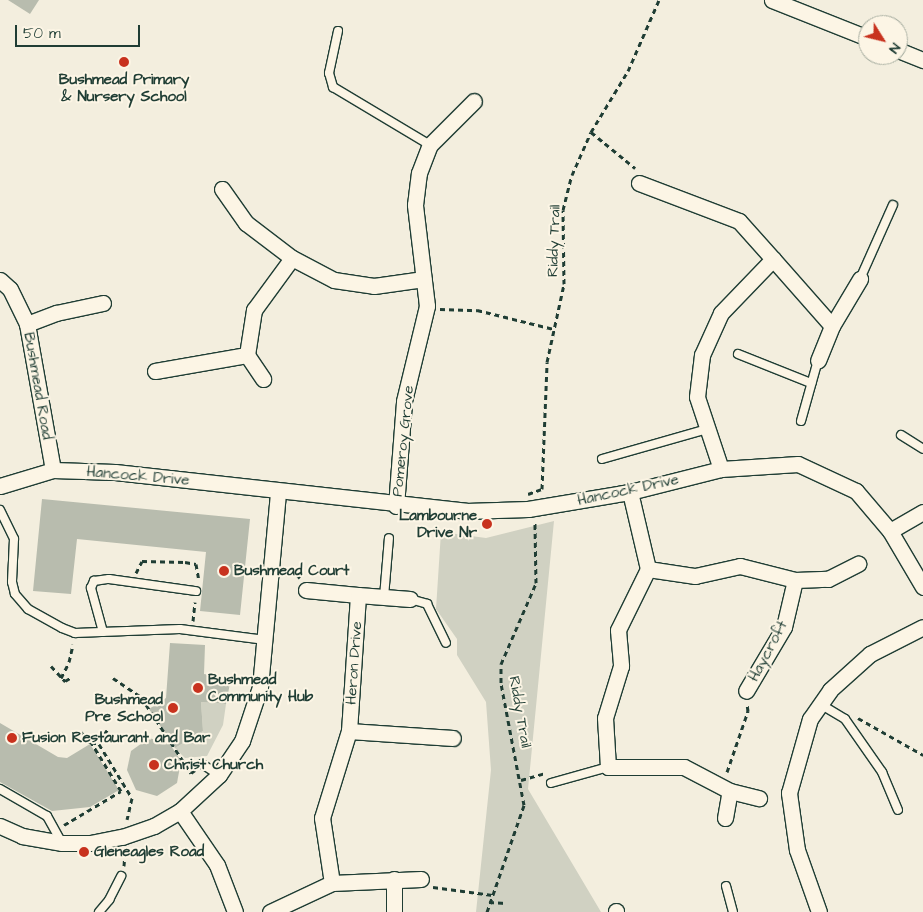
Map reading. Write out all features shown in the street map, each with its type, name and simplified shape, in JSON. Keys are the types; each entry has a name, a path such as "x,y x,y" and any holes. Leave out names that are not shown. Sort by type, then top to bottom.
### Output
{"street":[{"path":"772,0 858,34"},
{"path":"908,54 923,60"},
{"name":"Pomeroy Grove","path":"396,506 404,401 427,306 415,205 419,173 430,145 474,101"},
{"path":"639,183 739,221 832,326"},
{"path":"222,190 246,224 292,258 334,280 374,286 424,279"},
{"path":"263,380 247,355 254,310 292,258"},
{"path":"721,469 696,397 702,354 721,313 773,259"},
{"path":"818,360 832,326 860,279"},
{"name":"Bushmead Road","path":"0,280 10,289 27,324 53,470"},
{"path":"27,324 56,313 102,302"},
{"path":"155,371 247,355"},
{"name":"Hancock Drive","path":"0,486 53,470 115,472 396,506 466,511 528,509 630,492 721,469 798,464 856,491 890,530 923,587"},
{"path":"0,826 22,836 58,836 90,844 122,837 154,826 180,812 219,775 242,741 260,687 278,492"},
{"path":"630,492 648,569 618,630 621,666 605,718 608,766 684,767 726,789 759,798"},
{"path":"890,530 923,512"},
{"path":"648,569 696,576 740,566 795,580 828,580 858,564"},
{"name":"Haycroft","path":"746,691 784,627 795,580"},
{"path":"306,590 410,599"},
{"name":"Heron Drive","path":"332,883 322,818 349,731 358,596"},
{"path":"819,912 797,850 789,793 810,719 830,690 870,654 923,627"},
{"path":"349,731 453,738"},
{"path":"725,818 726,789"},
{"path":"180,812 217,865 235,912"},
{"path":"394,879 394,912"},
{"path":"270,912 332,883 421,879"}],"lane":[{"path":"338,31 329,73 333,87 430,145"},
{"path":"860,279 893,205"},
{"path":"738,354 812,383"},
{"path":"801,421 818,360"},
{"path":"602,459 707,429"},
{"path":"902,435 923,449"},
{"path":"0,510 14,539 12,582 15,594 28,609 75,633 180,629 265,640"},
{"path":"384,597 389,538"},
{"path":"103,632 91,584 103,579 196,591"},
{"path":"410,599 427,604 446,643"},
{"path":"820,704 845,719 882,772 898,810"},
{"path":"202,764 219,775"},
{"path":"551,783 608,766"},
{"path":"0,789 47,816 58,836"},
{"path":"99,912 109,900 121,876"},
{"path":"726,886 733,912"}],"path":[{"name":"Riddy Trail","path":"528,491 542,489 547,362 564,284 563,210 572,175 591,132 628,71 659,0"},
{"path":"591,132 638,171 639,183"},
{"path":"427,306 455,312 477,310 554,329"},
{"name":"Riddy Trail","path":"487,910 524,805 501,683 501,664 536,583 536,523 529,524"},
{"path":"133,584 142,561 184,562 198,568 200,574 196,591 193,624"},
{"path":"61,678 69,662 75,633"},
{"path":"51,666 65,681 72,677"},
{"path":"113,678 141,697 191,773 202,764"},
{"path":"726,789 748,711 746,691"},
{"path":"845,719 861,718 923,755"},
{"path":"99,744 107,730"},
{"path":"58,836 121,791 91,742 81,732"},
{"path":"79,740 99,744 132,798 122,837 126,859 121,876"},
{"path":"421,879 425,886 492,895"},
{"path":"489,902 506,903"},
{"path":"487,910 491,912"}],"shaded area":[{"path":"554,521 528,789 601,912 476,912 491,770 486,702 457,655 457,639 436,609 441,532 486,538"},
{"path":"201,702 226,704 223,725 207,756 185,758 175,748 203,731"}],"building":[{"path":"8,0 39,0 30,14"},
{"name":"Bushmead Court","path":"42,499 250,519 240,615 200,611 206,552 77,539 71,594 33,591"},
{"name":"Bushmead Community Hub","path":"170,643 205,645 204,674 231,678 226,704 201,702 203,731 175,748 149,709 166,698"},
{"path":"0,723 58,757 67,758 90,744 119,790 90,807 52,811 0,782"},
{"name":"Christ Church","path":"149,738 170,744 181,761 177,783 157,796 136,790 127,770 131,751"}],"place":[{"name":"Bushmead Primary & Nursery School","path":"124,62"},
{"name":"Lambourne Drive Nr","path":"487,524"},
{"name":"Bushmead Court","path":"224,571"},
{"name":"Bushmead Community Hub","path":"198,688"},
{"name":"Bushmead Pre School","path":"173,708"},
{"name":"Fusion Restaurant and Bar","path":"12,738"},
{"name":"Christ Church","path":"154,765"},
{"name":"Gleneagles Road","path":"84,852"}]}
